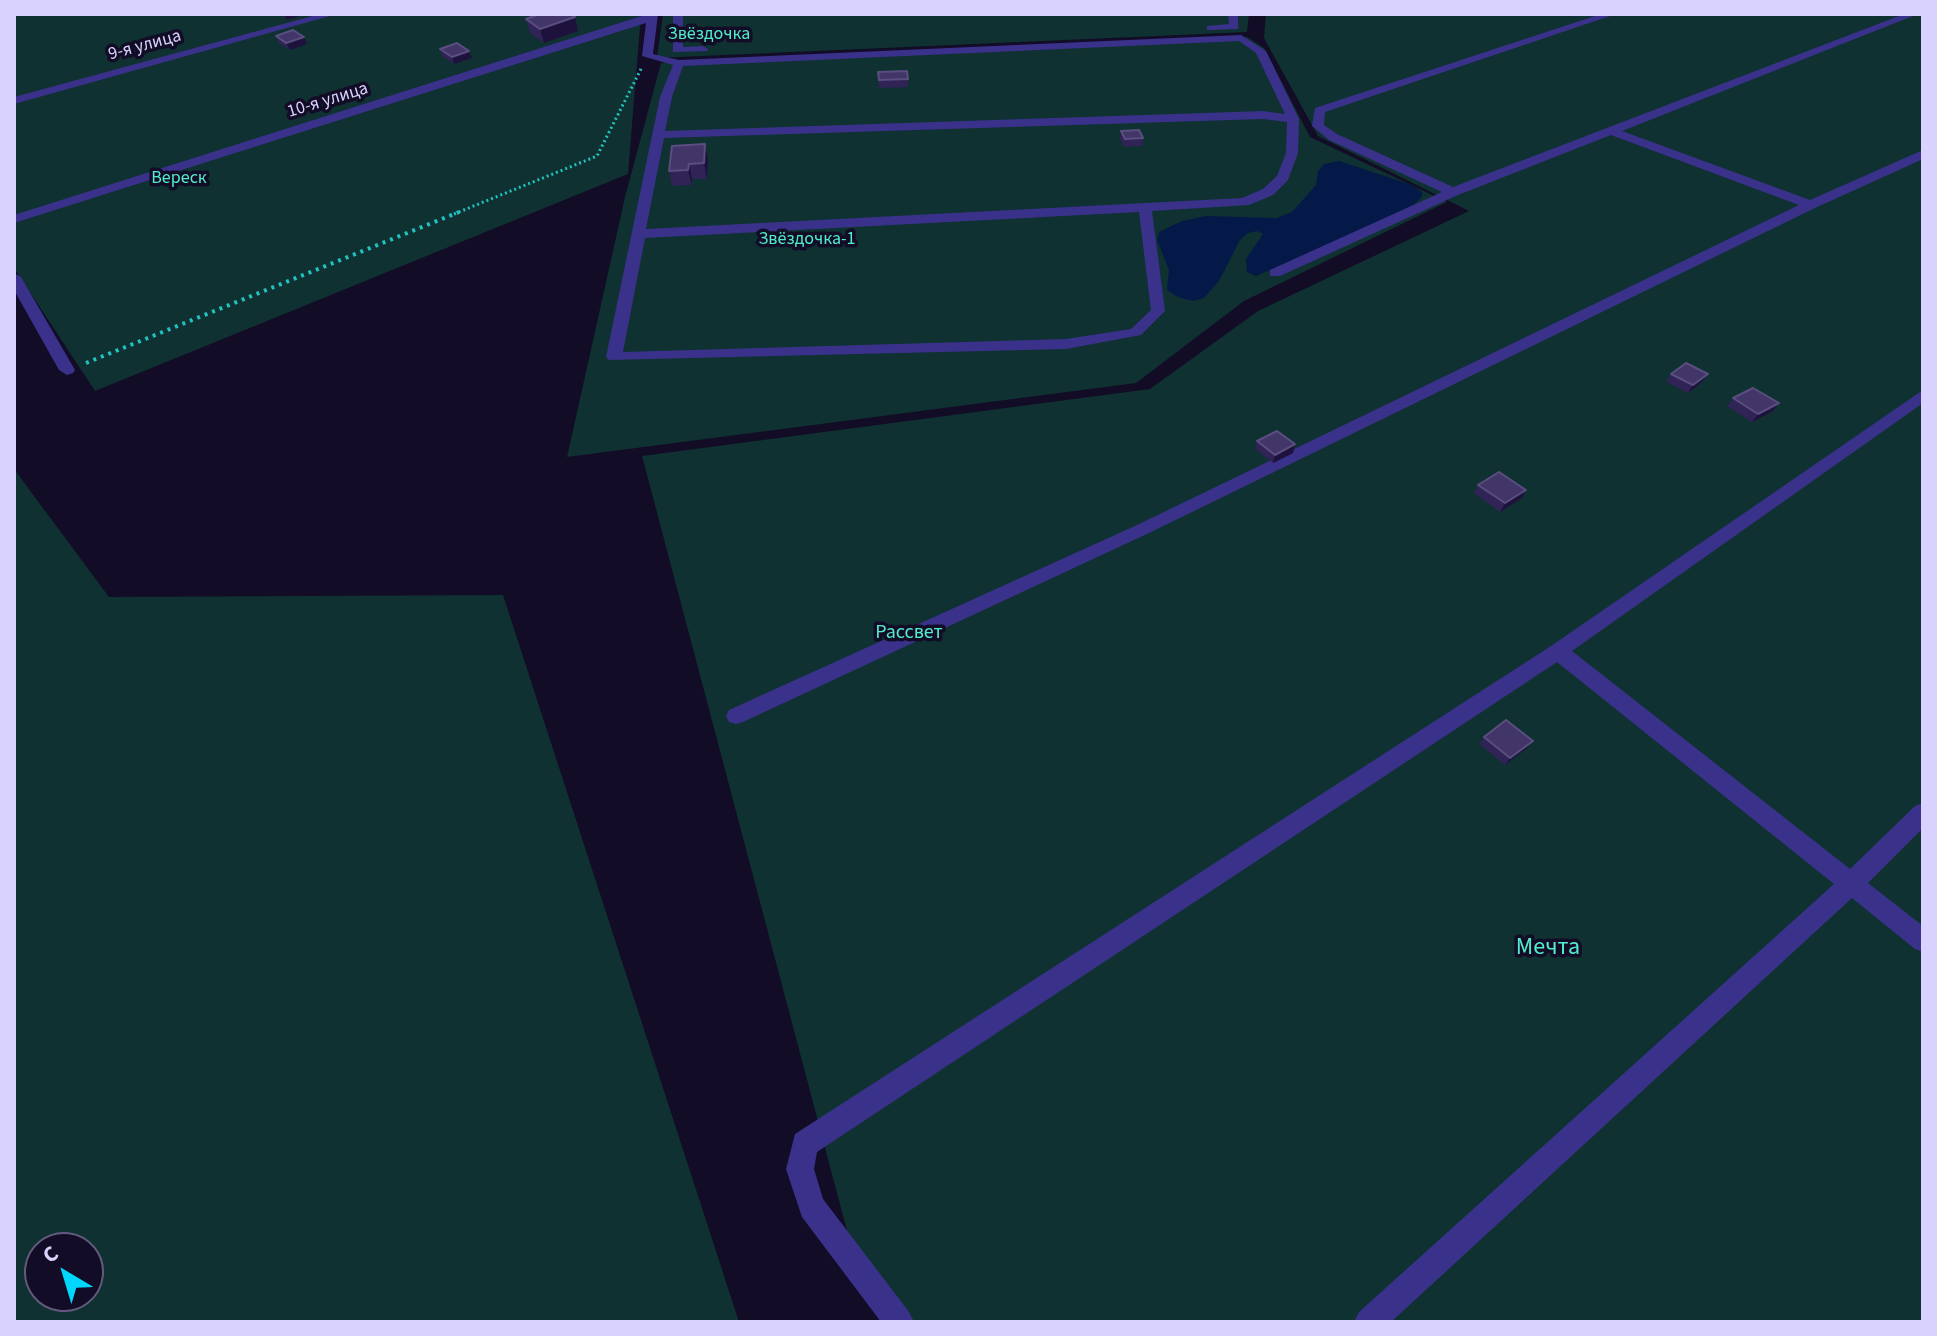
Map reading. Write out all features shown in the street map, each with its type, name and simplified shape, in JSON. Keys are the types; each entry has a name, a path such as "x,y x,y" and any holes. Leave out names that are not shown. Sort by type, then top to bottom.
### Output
{"street":[{"name":"9-я улица","path":"14,101 332,14"},
{"path":"678,14 677,50 1234,27 1233,14"},
{"path":"1453,192 1333,137 1318,126 1319,110 1611,14"},
{"path":"1275,273 1453,192 1913,14"},
{"path":"638,234 1145,210 1244,202 1268,192 1283,177 1292,153 1293,119 1261,51 1241,38 679,63 647,56 653,16"},
{"name":"10-я улица","path":"14,219 653,16"},
{"path":"679,63 666,97 614,357 1066,344 1136,332 1158,311 1145,210"},
{"path":"659,135 1263,115 1293,119"},
{"path":"1609,130 1810,205"},
{"path":"736,716 1143,529 1810,205 1923,154"},
{"path":"14,277 67,370"},
{"path":"899,1322 812,1207 800,1169 805,1144 1558,651 1923,395"},
{"path":"1558,651 1923,941"},
{"path":"1369,1322 1851,884 1923,813"}],"path":[{"path":"67,370 597,156 647,56"}],"green space":[{"name":"Вереск","path":"14,14 641,14 628,174 95,391 14,268"},
{"name":"Звёздочка","path":"663,14 1249,14 1247,32 657,58"},
{"path":"1266,14 1923,14 1923,1322 890,1322 851,1246 642,456 1150,389 1258,311 1469,211 1318,136 1264,38"},
{"name":"Звёздочка-1","path":"1247,37 1264,48 1310,137 1447,202 1244,301 1136,383 567,457 625,197 661,63"},
{"path":"14,469 109,597 503,595 739,1322 14,1322"}],"water":[{"path":"1339,161 1412,185 1422,192 1422,197 1412,206 1256,276 1247,272 1246,259 1263,234 1257,231 1248,233 1240,240 1219,281 1204,298 1193,301 1167,290 1169,270 1157,240 1159,232 1182,221 1206,216 1277,218 1292,212 1316,185 1318,171 1324,164"}],"building":[{"path":"540,14 570,14 575,17 540,29 526,19"},
{"path":"293,30 304,37 286,43 276,36"},
{"path":"457,43 469,51 452,57 440,49"},
{"path":"907,71 908,79 879,80 878,72"},
{"path":"1139,130 1143,138 1125,139 1121,131"},
{"path":"705,144 704,163 689,164 688,170 669,171 672,146"},
{"path":"1686,363 1708,374 1693,385 1671,374"},
{"path":"1753,388 1779,403 1758,414 1733,398"},
{"path":"1277,431 1295,444 1275,455 1257,441"},
{"path":"1499,472 1526,490 1505,503 1478,485"},
{"path":"1506,720 1533,741 1510,758 1484,737"}],"park label":[{"name":"Рассвет","path":"909,634"},
{"name":"Мечта","path":"1548,949"}]}
